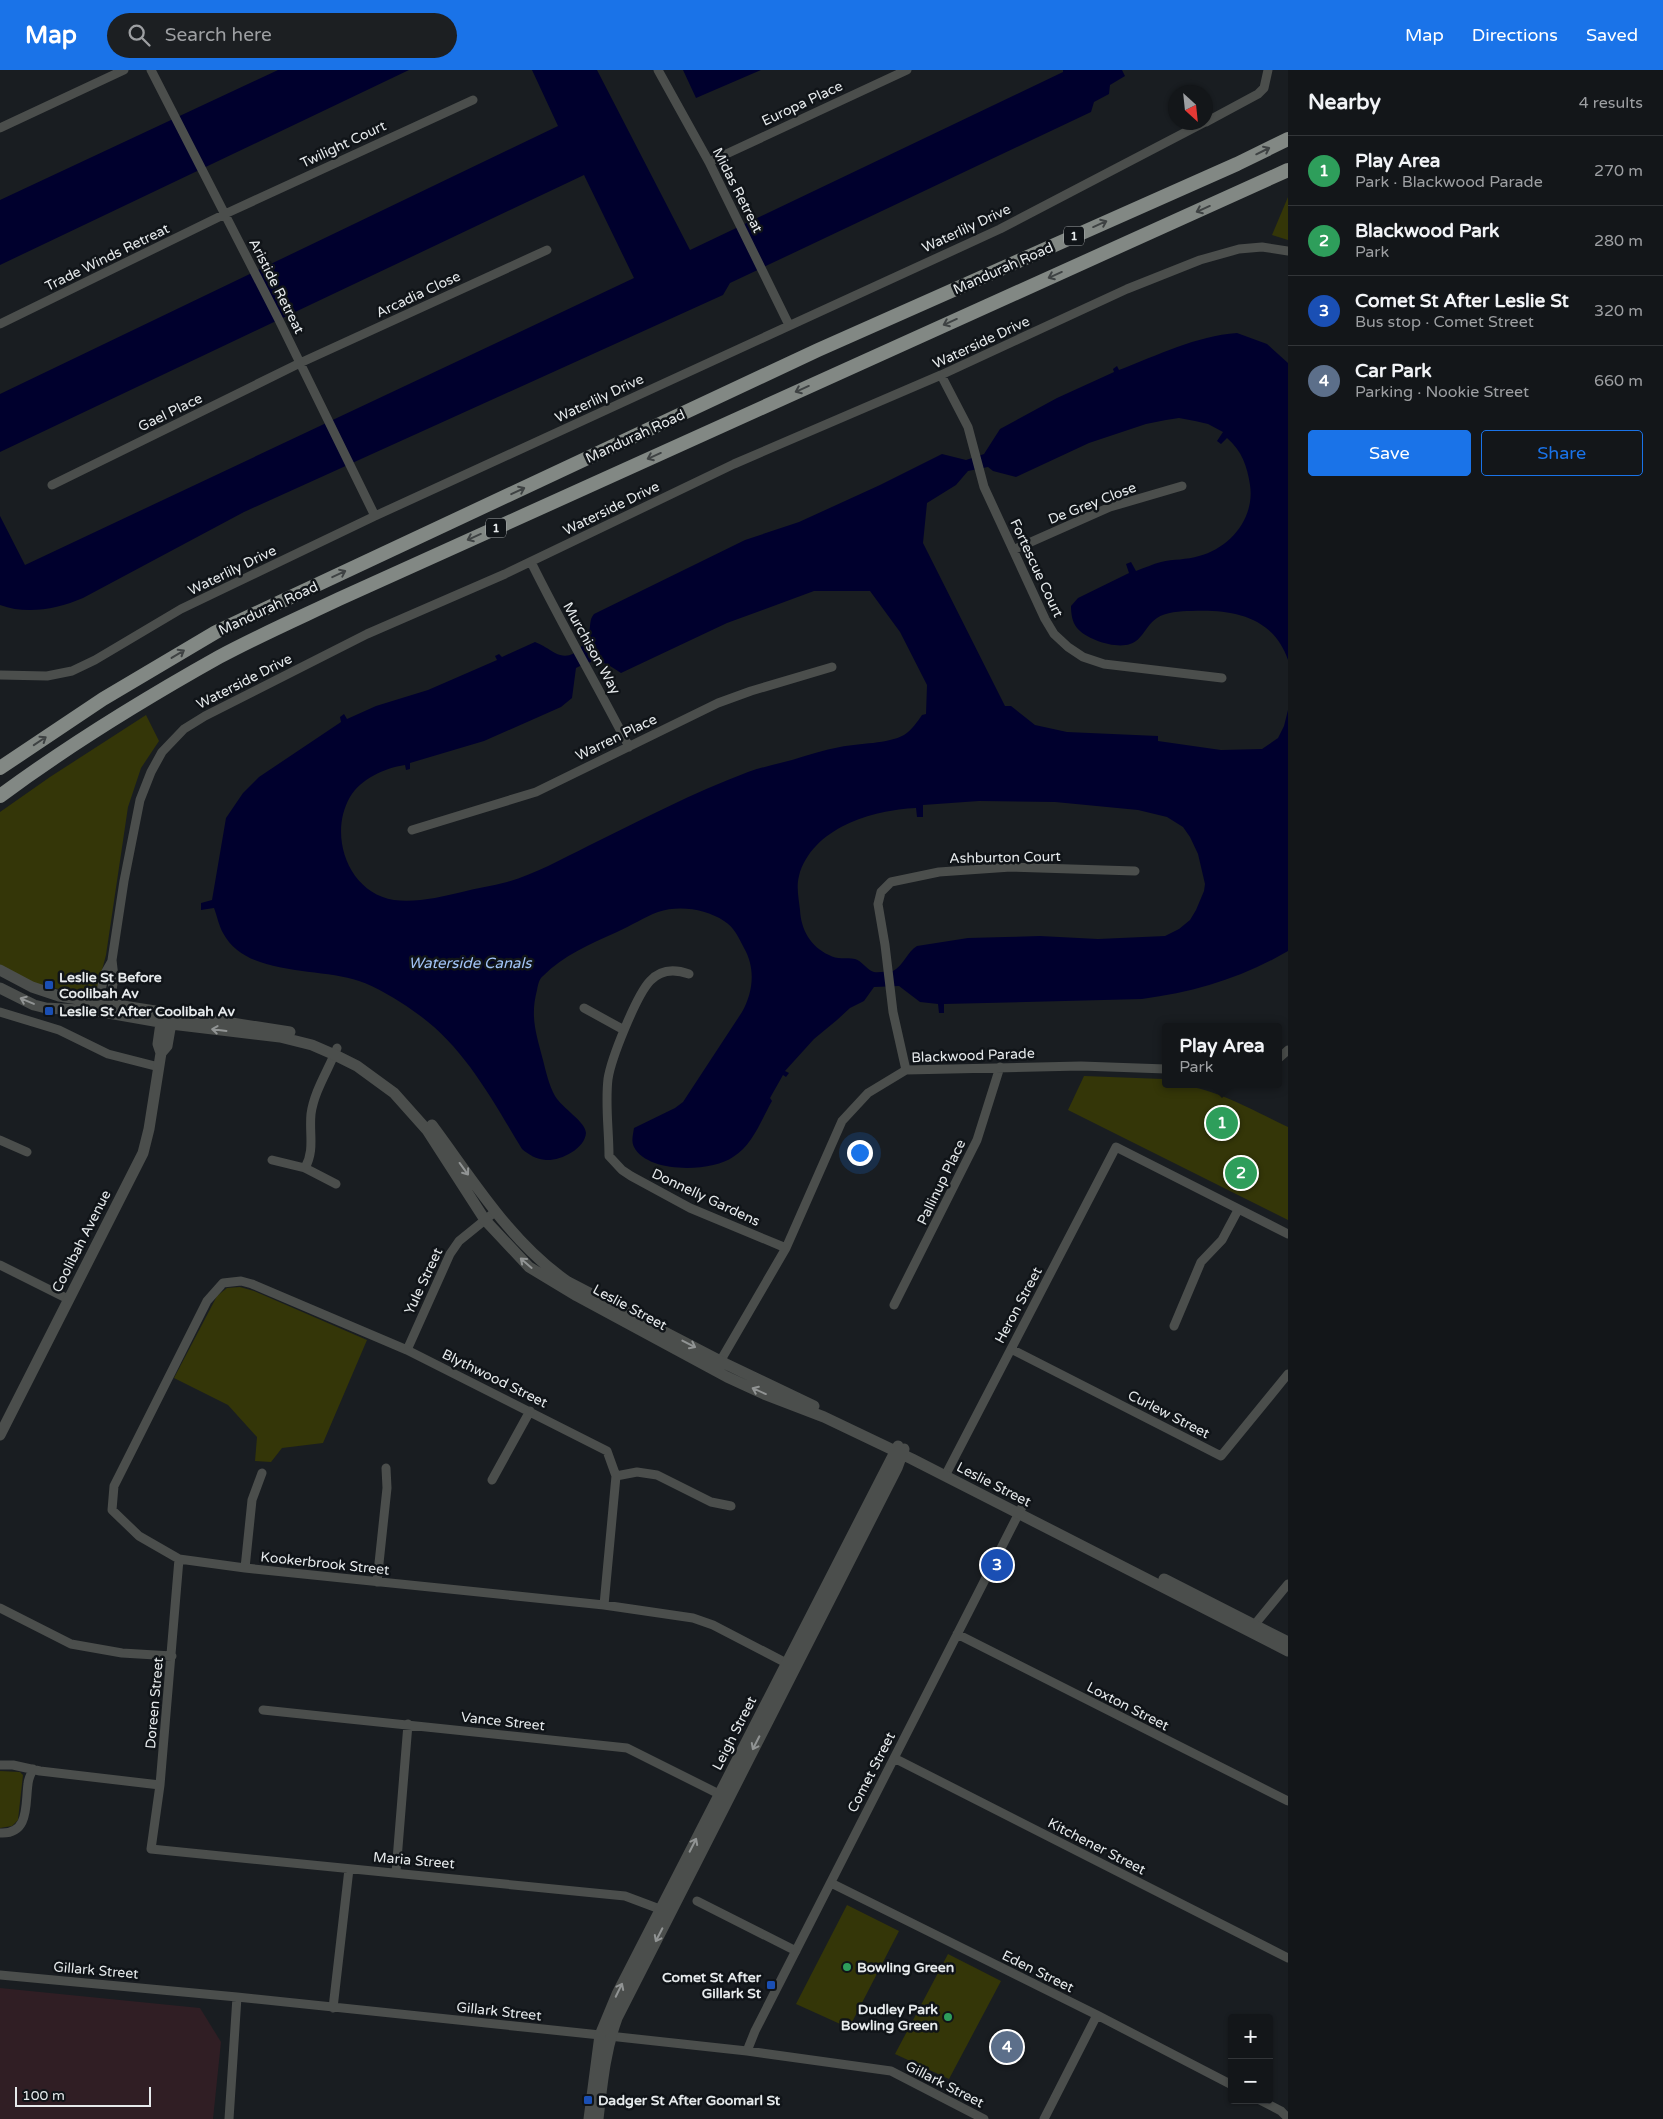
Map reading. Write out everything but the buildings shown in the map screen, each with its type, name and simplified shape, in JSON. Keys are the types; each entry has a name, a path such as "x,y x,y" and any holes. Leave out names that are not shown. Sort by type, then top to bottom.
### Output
{"highway":[{"name":"Mandurah Road","path":"0,768 103,699 216,632 809,354 1237,164 1288,139"},
{"name":"Mandurah Road","path":"0,796 78,742 146,700 220,657 278,628 1288,170"}],"street":[{"path":"0,128 124,70"},
{"name":"Aristide Retreat","path":"151,70 203,168 375,516"},
{"name":"Midas Retreat","path":"658,70 709,162 789,325"},
{"name":"Europa Place","path":"709,162 907,70"},
{"name":"Waterlily Drive","path":"1213,118 1258,94 1264,88 1267,81 1268,70"},
{"name":"Twilight Court","path":"225,214 473,100"},
{"name":"Waterlily Drive","path":"0,675 47,676 72,671 95,660 182,609 375,516 1000,228 1190,130"},
{"name":"Trade Winds Retreat","path":"0,324 225,214"},
{"name":"Waterside Drive","path":"104,1007 104,975 112,960 124,881 140,800 150,772 162,752 184,729 205,716 367,634 531,562 734,464 941,375 1127,289 1200,260 1239,249 1262,247 1288,251"},
{"name":"Arcadia Close","path":"300,364 547,250"},
{"name":"Gael Place","path":"52,485 300,364"},
{"name":"Fortescue Court","path":"941,375 968,427 984,487 1045,620 1054,634 1083,657 1104,664 1222,678"},
{"name":"De Grey Close","path":"1013,550 1110,507 1182,486"},
{"name":"Murchison Way","path":"531,562 563,626 602,693 629,747"},
{"name":"Warren Place","path":"412,830 536,792 718,703 750,690 832,666"},
{"name":"Ashburton Court","path":"906,1070 893,1012 878,904 881,892 892,882 939,872 1011,867 1136,872"},
{"name":"Leslie Street","path":"0,970 32,986 59,996 104,1007 280,1037 336,1051 362,1061 399,1089 432,1125 496,1212 544,1266 568,1282 721,1367"},
{"name":"Donnelly Gardens","path":"689,974 678,970 668,971 650,981 624,1030 610,1068 608,1081 609,1156 631,1176 690,1208 786,1248"},
{"name":"Leslie Street","path":"0,988 34,1005 46,1008 104,1007"},
{"path":"584,1008 624,1030"},
{"path":"0,1012 59,1030 108,1054 159,1067"},
{"name":"Coolibah Avenue","path":"0,1435 143,1153 149,1129 159,1067 161,1052 158,1044 167,1017"},
{"path":"305,1168 310,1159 312,1146 311,1114 318,1092 336,1051"},
{"name":"Leslie Street","path":"336,1051 394,1093 427,1130 485,1220 529,1266 577,1296 1021,1510 1252,1628 1288,1651"},
{"name":"Blackwood Parade","path":"721,1367 786,1248 842,1121 868,1093 906,1070 1081,1066 1162,1069"},
{"name":"Pallinup Place","path":"894,1305 977,1140 1000,1067"},
{"path":"0,1140 27,1152"},
{"name":"Heron Street","path":"946,1473 1116,1147 1238,1210"},
{"path":"272,1160 305,1168 336,1184"},
{"path":"1174,1326 1201,1262 1222,1240 1238,1210 1288,1234"},
{"name":"Yule Street","path":"407,1350 450,1254 459,1241 496,1212"},
{"path":"0,1266 68,1299"},
{"name":"Blythwood Street","path":"223,1283 241,1281 252,1284 407,1350 607,1451 616,1476 604,1605"},
{"name":"Kookerbrook Street","path":"223,1283 207,1301 114,1486 112,1510 139,1536 179,1559 245,1568 604,1605 693,1618 713,1625 791,1665"},
{"name":"Curlew Street","path":"1011,1349 1221,1456 1288,1374"},
{"path":"492,1480 530,1411"},
{"name":"Leigh Street","path":"605,2035 620,2012 666,1911 723,1797 791,1665 897,1468 899,1450"},
{"path":"377,1582 387,1488 386,1468"},
{"path":"616,1476 637,1472 657,1475 711,1502 731,1506"},
{"path":"245,1568 252,1500 262,1473"},
{"name":"Comet Street","path":"747,2051 755,2031 956,1634 1021,1510"},
{"name":"Doreen Street","path":"151,1849 160,1785 179,1559"},
{"path":"1252,1628 1288,1584"},
{"path":"0,1608 71,1644 122,1652 172,1656"},
{"name":"Leslie Street","path":"1252,1628 1288,1642"},
{"name":"Loxton Street","path":"956,1634 1288,1802"},
{"name":"Vance Street","path":"263,1710 627,1748 723,1797"},
{"path":"396,1872 408,1724"},
{"name":"Kitchener Street","path":"894,1758 1288,1958"},
{"path":"0,1765 14,1765 160,1785"},
{"path":"0,1833 17,1829 23,1822 28,1783 33,1769"},
{"name":"Maria Street","path":"151,1849 625,1896 666,1911"},
{"path":"333,2008 349,1869"},
{"name":"Eden Street","path":"831,1883 1097,2015 1228,2083"},
{"path":"697,1901 796,1951"},
{"name":"Gillark Street","path":"0,1975 605,2035 747,2051 891,2071 984,2119"},
{"path":"229,2119 237,1997"},
{"path":"1044,2119 1097,2015"},
{"path":"589,2119 605,2035"},
{"path":"598,2119 605,2062 605,2035"},
{"path":"1268,2104 1281,2111 1288,2118"}],"shaded area":[{"path":"1288,197 1288,240 1272,235"},
{"path":"146,715 159,741 141,768 128,807 106,955 96,993 85,995 32,983 0,965 0,812"},
{"path":"1084,1076 1162,1079 1162,1088 1198,1088 1244,1105 1288,1127 1288,1220 1068,1110"},
{"path":"240,1287 254,1291 367,1340 323,1443 282,1448 271,1462 255,1461 257,1437 228,1405 174,1378 217,1296 227,1288"},
{"path":"0,1771 20,1772 23,1775 18,1820 12,1826 0,1828"},
{"name":"Bowling Green","path":"847,1905 899,1931 849,2028 796,2004"},
{"name":"Dudley Park Bowling Green","path":"948,1954 1001,1981 949,2079 895,2054"},
{"path":"0,1988 200,2008 221,2042 213,2119 0,2119"}],"water":[{"path":"278,70 409,70 0,265 0,200"},
{"path":"532,70 597,70 690,250 1063,72 1063,70 1122,70 1125,76 1110,85 1109,94 1094,102 1091,112 730,283 723,295 244,512 83,598 52,608 31,610 21,610 0,605 0,516 25,565 634,278 584,175 0,452 0,394 558,126"},
{"path":"683,70 761,70 696,98"},
{"name":"Waterside Canals","path":"1237,333 1267,344 1288,363 1288,660 1281,645 1262,625 1236,614 1206,611 1169,613 1153,621 1138,640 1124,645 1094,640 1075,626 1071,606 1078,598 1129,573 1126,564 1131,562 1136,571 1161,562 1199,556 1221,546 1238,530 1244,520 1251,497 1247,471 1243,459 1227,438 1221,444 1217,441 1223,432 1208,424 1179,418 1146,424 1089,443 1016,477 993,471 988,467 968,471 956,485 927,503 923,543 1005,706 1011,706 1035,725 1067,732 1158,736 1158,741 1221,750 1262,749 1278,738 1284,726 1288,710 1288,951 1271,961 1218,982 1162,996 1142,999 944,1004 944,1013 939,1013 938,1004 920,1002 899,986 874,987 864,1001 850,1008 814,1039 785,1071 789,1073 786,1077 783,1075 770,1098 772,1101 756,1132 740,1152 723,1162 711,1166 681,1168 652,1162 641,1156 634,1147 634,1128 675,1108 683,1102 742,1012 749,997 752,972 748,956 728,923 717,917 692,909 658,912 578,951 560,962 541,979 538,984 535,1000 534,1017 536,1033 548,1078 558,1101 582,1124 586,1133 585,1139 577,1149 565,1156 546,1160 539,1159 522,1149 487,1092 461,1055 430,1024 412,1010 372,986 359,981 265,964 248,957 234,947 223,933 214,908 201,910 201,903 212,900 226,818 243,793 259,777 341,722 340,717 344,714 347,719 376,706 428,690 497,660 495,656 499,654 502,657 535,642 561,655 567,656 572,654 581,648 584,643 594,614 745,540 799,522 942,454 966,460 984,454 1000,429 1057,398 1114,372 1113,369 1117,366 1119,370 1177,347","holes":["814,591 870,591 900,632 927,685 926,714 922,715 904,735 882,742 828,750 748,772 687,798 538,871 507,882 437,898 402,901 378,895 365,886 354,874 346,860 342,844 341,828 344,812 350,797 360,785 374,775 405,765 406,770 410,769 410,763 484,741 561,707 572,698 576,668 589,662 604,663 621,673 727,623","979,801 1055,802 1138,810 1167,817 1183,827 1198,854 1205,884 1196,910 1190,920 1179,929 1165,936 1098,939 1040,936 968,938 917,946 893,971 871,971 855,959 832,957 812,943 802,924 798,885 799,876 806,859 817,845 830,834 846,825 881,813 916,808 917,817 923,817 923,805"]}],"place":[{"name":"Leslie St Before Coolibah Av","path":"49,985"},
{"name":"Leslie St After Coolibah Av","path":"49,1011"},
{"name":"Play Area","path":"1222,1123"},
{"name":"Blackwood Park","path":"1241,1173"},
{"name":"Comet St After Leslie St","path":"997,1565"},
{"name":"Bowling Green","path":"847,1967"},
{"name":"Comet St After Gillark St","path":"771,1985"},
{"name":"Dudley Park Bowling Green","path":"948,2017"},
{"name":"Car Park","path":"1007,2047"},
{"name":"Dadger St After Goomarl St","path":"588,2100"}]}
